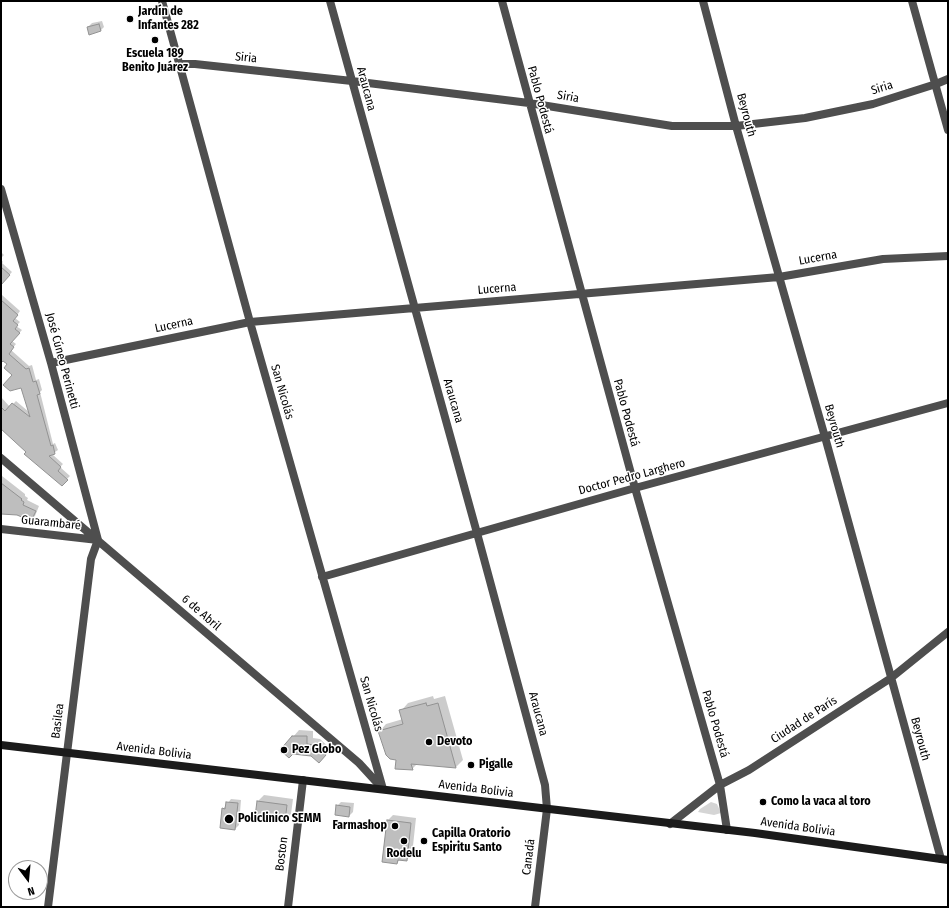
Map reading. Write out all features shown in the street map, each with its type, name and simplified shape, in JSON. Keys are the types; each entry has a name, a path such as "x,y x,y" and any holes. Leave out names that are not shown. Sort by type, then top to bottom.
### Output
{"street":[{"name":"San Nicolás","path":"162,1 250,322 383,790"},
{"name":"Araucana","path":"330,1 545,785 547,809"},
{"name":"Pablo Podestá","path":"502,1 528,103 635,488 720,785 727,830"},
{"name":"Beyrouth","path":"703,1 736,126 825,437 891,678 944,859"},
{"path":"912,1 948,130"},
{"name":"Siria","path":"179,64 195,64 352,81 528,103 672,126 736,126 805,118 873,104 948,79"},
{"name":"José Cúneo Perinetti","path":"1,189 51,363 98,540"},
{"name":"Lucerna","path":"51,363 250,322 779,277 883,259 948,256"},
{"name":"Doctor Pedro Larghero","path":"322,577 635,488 948,403"},
{"name":"6 de Abril","path":"1,458 359,763 383,790"},
{"name":"Guarambaré","path":"1,529 98,540"},
{"name":"Basilea","path":"48,907 91,559 98,540"},
{"name":"Ciudad de París","path":"670,824 720,785 754,766 891,678 948,632"},
{"name":"Avenida Bolivia","path":"1,745 727,830 944,859"},
{"name":"Boston","path":"288,907 304,780"},
{"name":"Canadá","path":"535,907 547,809"}],"shaded area":[{"path":"711,802 717,804 721,813 714,815 698,812 700,809"}],"building":[{"path":"99,24 101,31 89,35 87,27"},
{"path":"1,267 10,275 1,285"},
{"path":"1,300 18,315 13,321 18,325 15,329 20,333 10,344 14,347 9,354 26,369 29,368 33,382 36,381 40,394 37,395 51,446 53,445 55,454 49,456 61,467 58,471 68,480 62,486 24,454 26,452 1,429 1,407 5,411 12,403 30,417 21,388 10,391 3,385 12,375 4,368 7,364 3,361 1,363"},
{"path":"1,483 22,499 21,500 24,502 23,505 36,511 31,521 17,515 1,514"},
{"name":"Devoto","path":"426,703 427,706 438,703 456,768 411,764 413,770 395,769 396,760 390,759 386,755 378,731 403,724 399,710"},
{"path":"292,736 307,736 307,744 314,745 326,755 319,763 311,756 293,754 289,758 280,750"},
{"path":"257,801 287,805 285,821 255,817"},
{"name":"Policlinico SEMM","path":"226,802 238,803 235,830 220,828 222,808 225,809"},
{"path":"336,805 350,807 349,817 335,815"},
{"path":"387,820 411,823 407,861 398,860 397,864 382,862"}],"place":[{"name":"Jardín de Infantes 282","path":"130,19"},
{"name":"Escuela 189 Benito Juárez","path":"155,40"},
{"name":"Devoto","path":"429,742"},
{"name":"Pez Globo","path":"284,750"},
{"name":"Pigalle","path":"471,765"},
{"name":"Como la vaca al toro","path":"763,802"},
{"name":"Policlinico SEMM","path":"229,819"},
{"name":"Farmashop","path":"395,826"},
{"name":"Rodelu","path":"404,841"},
{"name":"Capilla Oratorio Espiritu Santo","path":"424,841"}]}
